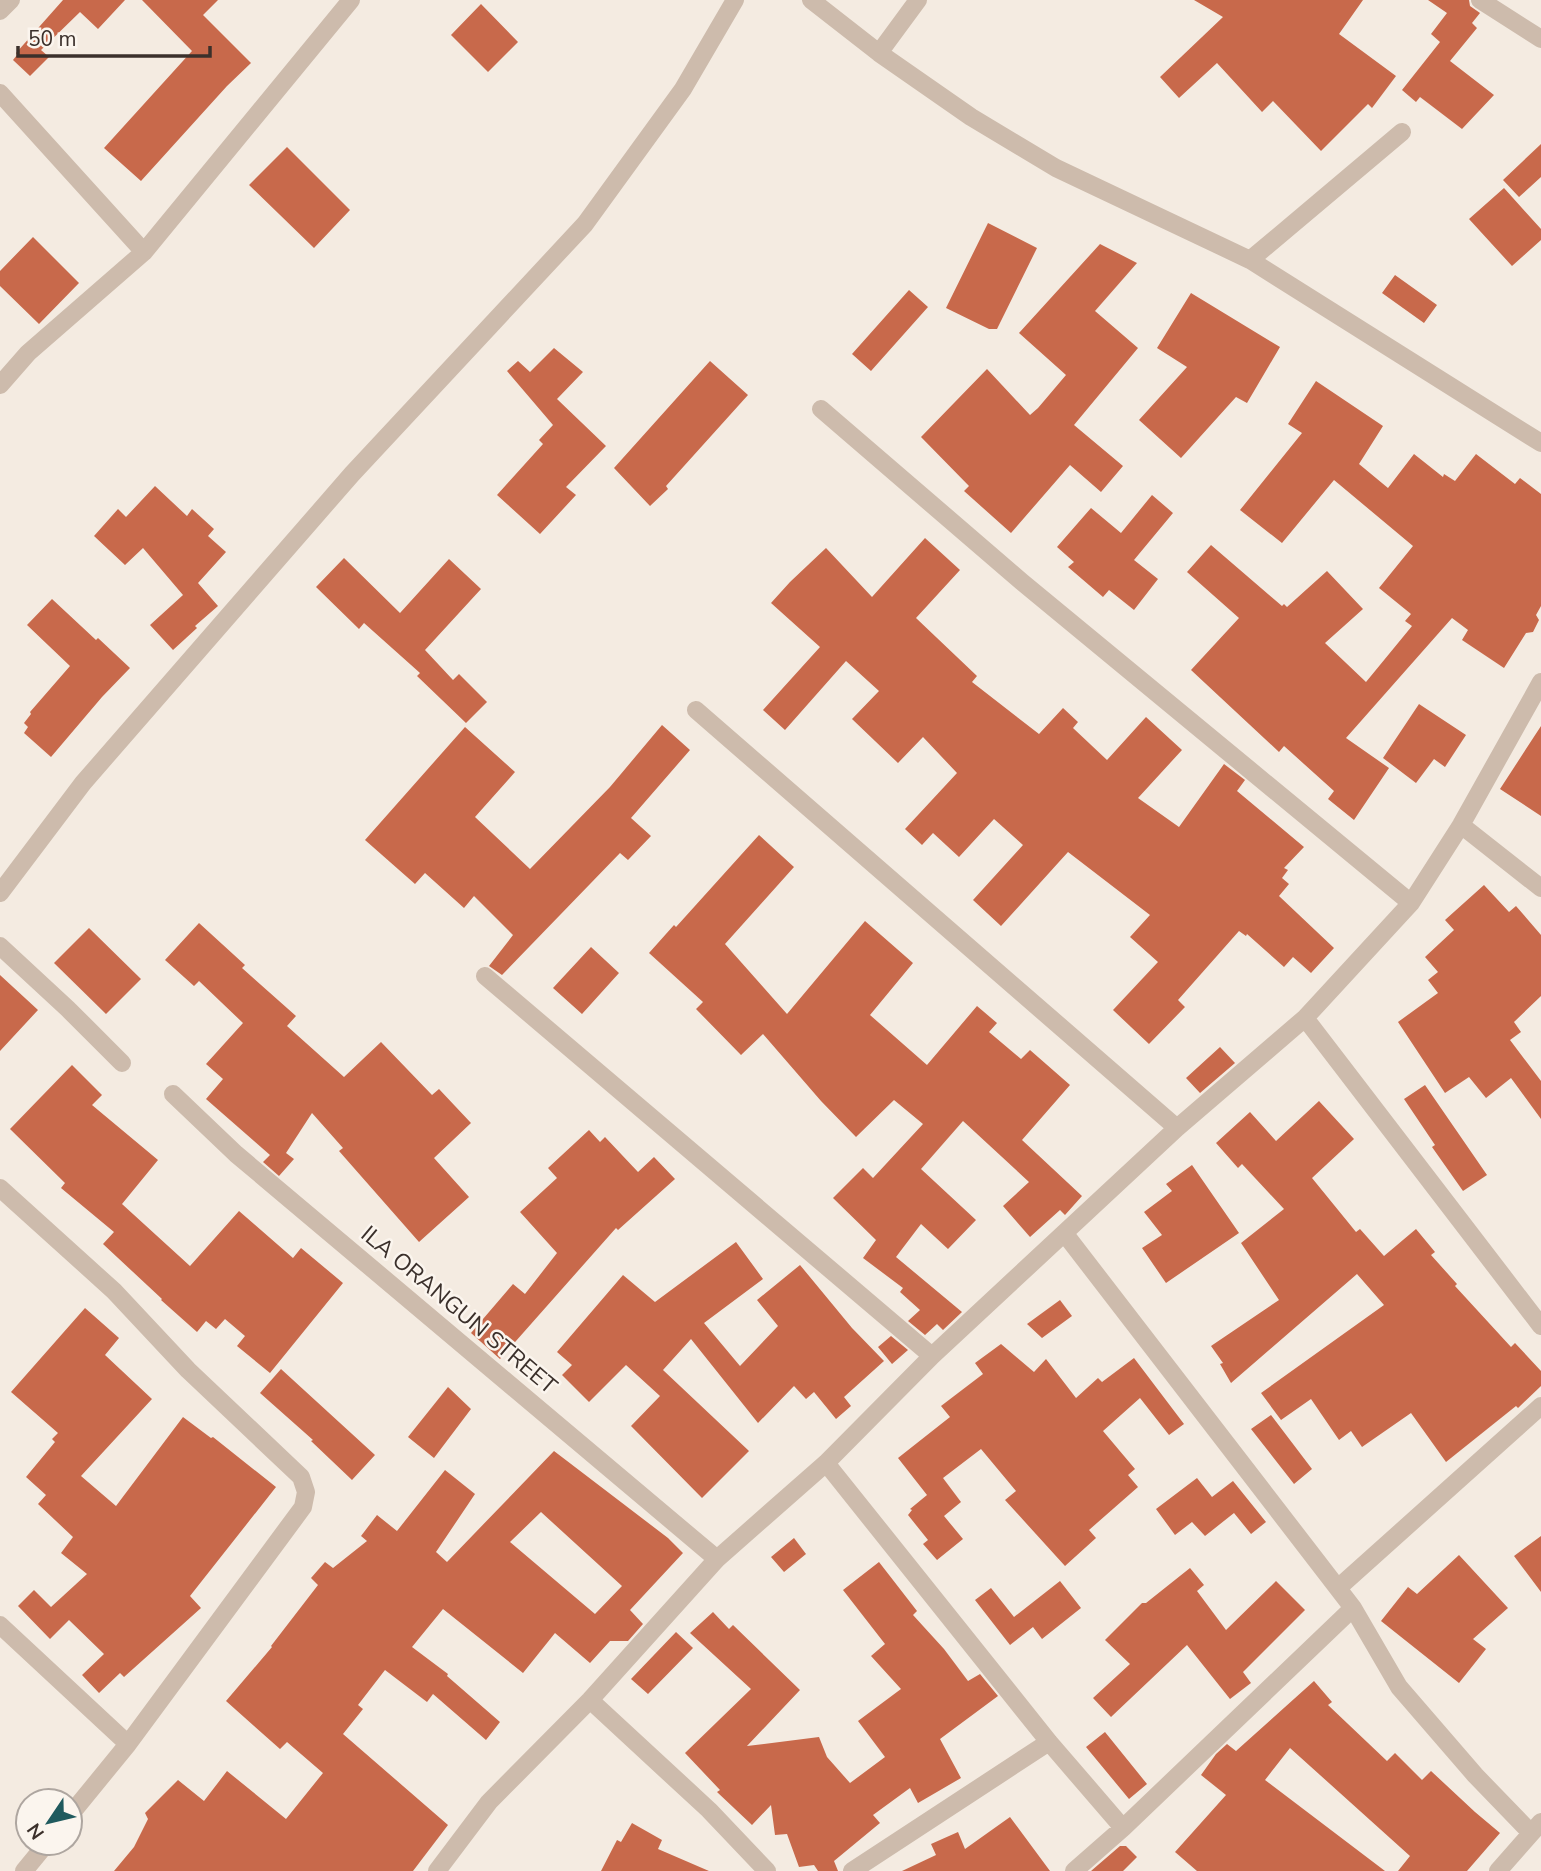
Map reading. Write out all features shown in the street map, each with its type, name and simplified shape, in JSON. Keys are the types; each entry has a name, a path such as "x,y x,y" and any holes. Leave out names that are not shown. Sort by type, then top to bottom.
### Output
{"street":[{"path":"0,12 11,0"},
{"path":"0,386 27,353 144,252 351,0"},
{"path":"0,893 83,783 334,495 585,224 683,89 735,0"},
{"path":"811,0 971,117 1056,168 1250,260 1541,443"},
{"path":"880,53 918,0"},
{"path":"1480,0 1541,39"},
{"path":"0,93 144,252"},
{"path":"1250,260 1402,132"},
{"path":"821,409 1022,582 1411,903"},
{"path":"437,1871 489,1802 590,1700 717,1559 826,1463 932,1356 1177,1128 1305,1018 1411,903 1461,825 1541,682"},
{"path":"696,710 1177,1128"},
{"path":"1461,825 1541,888"},
{"path":"0,946 122,1063"},
{"path":"485,976 932,1356"},
{"path":"1305,1018 1541,1326"},
{"name":"ILA ORANGUN STREET","path":"173,1094 236,1154 717,1559"},
{"path":"0,1188 114,1291 188,1370 301,1477 306,1492 303,1507 128,1744 84,1798"},
{"path":"1065,1234 1353,1608 1399,1687 1475,1775 1536,1828 1498,1871"},
{"path":"1338,1588 1541,1406"},
{"path":"826,1463 1049,1742 1123,1828"},
{"path":"1074,1871 1123,1828 1353,1608"},
{"path":"0,1625 128,1744"},
{"path":"590,1700 709,1810 767,1871"},
{"path":"852,1871 1049,1742"},
{"path":"24,1871 36,1857"}],"building":[{"path":"63,0 125,0 98,29 80,12 41,50 49,57 30,76 13,60 16,53"},
{"path":"142,0 218,0 203,15 251,63 141,181 104,148 192,51"},
{"path":"1194,0 1363,0 1339,34 1396,76 1372,108 1368,104 1321,151 1273,101 1262,112 1217,63 1179,98 1160,77 1223,17"},
{"path":"1428,0 1469,0 1470,6 1480,13 1472,23 1477,28 1450,61 1494,95 1462,129 1420,97 1416,102 1402,90 1440,42 1431,34 1447,13"},
{"path":"481,4 518,42 488,72 451,35"},
{"path":"1541,144 1541,177 1519,197 1503,180"},
{"path":"287,147 350,210 314,248 249,185"},
{"path":"1504,188 1541,229 1541,240 1512,266 1469,219"},
{"path":"988,223 1037,248 997,329 989,329 946,308"},
{"path":"33,237 79,283 39,324 0,286 0,271"},
{"path":"1100,244 1137,263 1095,311 1138,348 1074,425 1123,466 1101,492 1070,465 1011,533 964,491 969,486 921,437 987,369 1030,415 1038,408 1066,375 1019,333"},
{"path":"1395,275 1437,305 1424,323 1382,293"},
{"path":"909,290 928,307 871,371 852,354"},
{"path":"1191,293 1280,347 1247,403 1236,397 1181,458 1139,420 1187,367 1157,348"},
{"path":"554,348 583,372 557,399 606,446 566,487 576,495 540,534 497,495 543,444 539,440 553,425 507,371 518,361 530,372"},
{"path":"710,361 748,395 666,486 668,489 650,506 614,468"},
{"path":"1316,381 1383,426 1359,464 1388,488 1414,454 1443,477 1444,474 1455,481 1476,454 1515,484 1520,478 1541,494 1541,606 1536,615 1539,620 1533,632 1526,633 1504,668 1462,640 1468,630 1452,618 1346,738 1389,768 1354,820 1328,799 1334,791 1284,746 1279,752 1191,670 1239,618 1187,572 1211,545 1282,606 1284,604 1287,607 1327,571 1363,609 1325,643 1366,682 1412,626 1405,621 1411,614 1379,588 1413,546 1334,480 1282,543 1240,510 1302,433 1288,424"},
{"path":"155,486 187,516 192,509 214,529 208,536 226,552 198,583 218,606 173,650 150,625 183,595 143,548 125,565 94,536 118,509 126,517"},
{"path":"1152,495 1173,513 1134,560 1158,579 1134,610 1109,590 1103,597 1068,567 1074,562 1057,547 1091,508 1121,533"},
{"path":"925,538 960,570 916,618 977,676 972,682 1039,734 1063,708 1078,722 1073,728 1107,760 1146,717 1182,750 1138,798 1179,827 1224,764 1245,780 1237,791 1304,847 1284,868 1288,870 1282,878 1289,884 1279,896 1334,948 1311,973 1293,957 1284,967 1247,934 1246,936 1239,931 1178,1000 1185,1007 1149,1044 1113,1010 1158,962 1130,937 1150,915 1068,852 1001,926 973,900 1023,845 994,819 959,857 933,833 922,845 905,829 957,773 923,737 898,763 852,719 879,691 846,661 785,730 763,710 820,647 771,603 790,582 826,548 872,597"},
{"path":"344,558 400,613 449,559 481,589 425,650 453,680 459,674 487,702 466,723 417,676 420,673 364,623 359,629 316,587"},
{"path":"52,599 130,668 51,757 24,733 28,727 24,723 30,712 70,666 27,625"},
{"path":"1419,704 1466,735 1445,767 1434,759 1416,783 1383,758"},
{"path":"662,725 690,750 631,818 651,836 628,860 620,853 502,975 489,966 513,935 474,896 464,908 425,873 415,884 365,840 465,727 515,772 475,817 530,869 610,787"},
{"path":"1541,726 1541,816 1500,789"},
{"path":"759,835 794,867 725,944 787,1014 865,921 913,963 870,1015 927,1065 977,1006 997,1023 989,1032 1021,1059 1030,1050 1070,1085 1022,1140 1082,1196 1065,1215 1060,1210 1030,1237 1003,1206 1029,1182 963,1121 921,1169 976,1220 948,1249 921,1224 896,1257 962,1312 943,1330 937,1324 925,1335 908,1321 920,1310 900,1292 903,1288 863,1258 876,1240 833,1198 863,1168 873,1178 923,1124 894,1100 856,1137 763,1034 741,1055 696,1009 703,1002 649,953"},
{"path":"1484,885 1509,912 1516,906 1541,935 1541,996 1514,1022 1521,1032 1510,1040 1541,1081 1541,1119 1511,1078 1486,1098 1469,1077 1445,1093 1398,1022 1438,993 1428,980 1438,972 1425,957 1454,930 1445,920"},
{"path":"199,923 245,965 242,968 296,1016 287,1026 344,1077 381,1042 432,1095 439,1089 471,1123 434,1158 469,1197 419,1242 339,1151 343,1148 312,1113 286,1153 294,1159 279,1176 263,1162 270,1155 206,1099 223,1079 206,1064 243,1023 199,981 194,986 165,960"},
{"path":"89,928 141,979 106,1014 54,963"},
{"path":"591,947 619,973 582,1014 553,988"},
{"path":"0,975 38,1010 0,1051"},
{"path":"1220,1047 1235,1063 1200,1093 1186,1078"},
{"path":"72,1065 102,1095 92,1105 158,1160 122,1204 190,1266 239,1211 293,1258 301,1248 343,1283 270,1373 237,1346 245,1336 225,1319 216,1329 206,1321 197,1332 161,1300 103,1244 114,1232 61,1188 65,1183 10,1129"},
{"path":"1425,1085 1487,1175 1463,1191 1432,1147 1435,1145 1404,1099"},
{"path":"1319,1101 1354,1139 1312,1178 1356,1232 1360,1229 1384,1256 1416,1229 1435,1252 1431,1255 1457,1284 1455,1286 1511,1347 1515,1343 1541,1371 1541,1386 1518,1408 1516,1406 1446,1462 1411,1413 1362,1447 1351,1431 1339,1440 1311,1399 1281,1420 1261,1393 1384,1305 1357,1274 1231,1383 1220,1364 1223,1363 1211,1346 1279,1300 1241,1243 1284,1209 1242,1164 1238,1168 1216,1143 1250,1112 1276,1141"},
{"path":"589,1130 600,1142 605,1137 638,1172 654,1157 675,1179 618,1230 616,1228 500,1359 471,1333 513,1284 525,1294 557,1253 520,1212 557,1178 548,1168"},
{"path":"1192,1165 1239,1233 1166,1283 1142,1248 1162,1235 1144,1212 1172,1191 1166,1184"},
{"path":"736,1242 763,1279 704,1323 740,1366 778,1326 757,1300 800,1265 852,1328 884,1361 844,1397 851,1406 836,1419 814,1392 806,1399 794,1386 758,1423 691,1339 663,1370 749,1451 702,1498 631,1426 660,1396 626,1365 589,1402 562,1375 572,1365 557,1352 623,1275 655,1302"},
{"path":"1060,1300 1072,1316 1042,1338 1027,1324"},
{"path":"85,1308 119,1338 105,1355 152,1399 81,1476 116,1506 183,1417 276,1487 190,1596 201,1608 124,1677 120,1673 99,1693 82,1675 104,1654 69,1620 50,1639 18,1606 34,1590 51,1607 87,1574 61,1553 73,1537 38,1504 46,1495 26,1477 55,1442 52,1439 58,1433 11,1392"},
{"path":"891,1336 908,1350 892,1364 878,1347"},
{"path":"1001,1344 1034,1372 1046,1359 1076,1398 1098,1378 1102,1382 1134,1358 1184,1424 1169,1435 1140,1398 1103,1431 1135,1469 1128,1475 1138,1487 1089,1530 1096,1538 1065,1566 1005,1500 1016,1491 981,1449 943,1478 961,1502 944,1516 963,1539 937,1560 923,1544 928,1540 908,1515 912,1510 910,1509 927,1495 898,1458 950,1417 941,1406 983,1374 975,1363"},
{"path":"281,1369 375,1455 352,1480 311,1441 313,1440 260,1393"},
{"path":"448,1387 471,1409 434,1458 408,1437"},
{"path":"1271,1415 1312,1469 1294,1484 1251,1429"},
{"path":"554,1451 668,1538 683,1553 630,1610 643,1624 628,1641 610,1641 590,1663 555,1633 523,1673 443,1609 412,1647 448,1674 447,1676 500,1722 486,1740 433,1694 427,1702 385,1670 358,1705 363,1709 343,1734 448,1825 413,1871 114,1871 134,1847 148,1819 145,1813 178,1780 204,1801 227,1771 286,1819 323,1773 287,1742 280,1749 226,1701 272,1647 318,1585 311,1578 325,1562 333,1568 367,1541 361,1536 377,1515 397,1531 445,1470 475,1494 436,1552 447,1562","holes":["541,1512 622,1586 595,1614 510,1542"]},
{"path":"1197,1478 1212,1497 1233,1481 1266,1522 1251,1534 1234,1513 1205,1536 1192,1522 1175,1535 1156,1509"},
{"path":"1541,1536 1541,1592 1514,1556"},
{"path":"794,1538 806,1554 784,1572 771,1557"},
{"path":"1459,1555 1508,1608 1473,1639 1486,1649 1459,1683 1381,1621 1408,1587 1417,1594"},
{"path":"879,1562 917,1611 913,1615 968,1681 980,1674 998,1696 940,1739 961,1778 918,1803 910,1788 873,1815 880,1823 834,1861 838,1871 818,1871 814,1865 799,1867 787,1834 775,1835 771,1805 752,1825 717,1792 720,1790 685,1753 751,1689 690,1633 713,1612 729,1629 733,1625 800,1690 747,1746 819,1737 827,1757 850,1783 885,1757 858,1721 901,1689 871,1656 885,1644 843,1590"},
{"path":"1190,1568 1204,1585 1197,1591 1226,1630 1276,1581 1305,1610 1243,1672 1251,1683 1230,1699 1187,1645 1111,1717 1093,1698 1130,1664 1105,1640 1142,1603 1146,1603"},
{"path":"1060,1581 1081,1608 1042,1639 1033,1627 1010,1645 975,1600 991,1588 1014,1617"},
{"path":"676,1632 693,1648 648,1694 631,1679"},
{"path":"1314,1681 1332,1702 1328,1705 1387,1761 1395,1753 1422,1780 1431,1771 1500,1833 1467,1871 1398,1871 1410,1856 1290,1748 1265,1780 1385,1871 1197,1871 1175,1852 1226,1795 1201,1775 1216,1754 1227,1744 1236,1751"},
{"path":"1105,1732 1147,1784 1129,1799 1086,1747"},
{"path":"1010,1817 1050,1871 902,1871 936,1855 931,1844 958,1832 965,1849"},
{"path":"632,1823 662,1840 658,1849 709,1871 601,1871 617,1840 621,1842"},
{"path":"1120,1846 1126,1846 1137,1857 1123,1871 1091,1871"}]}
